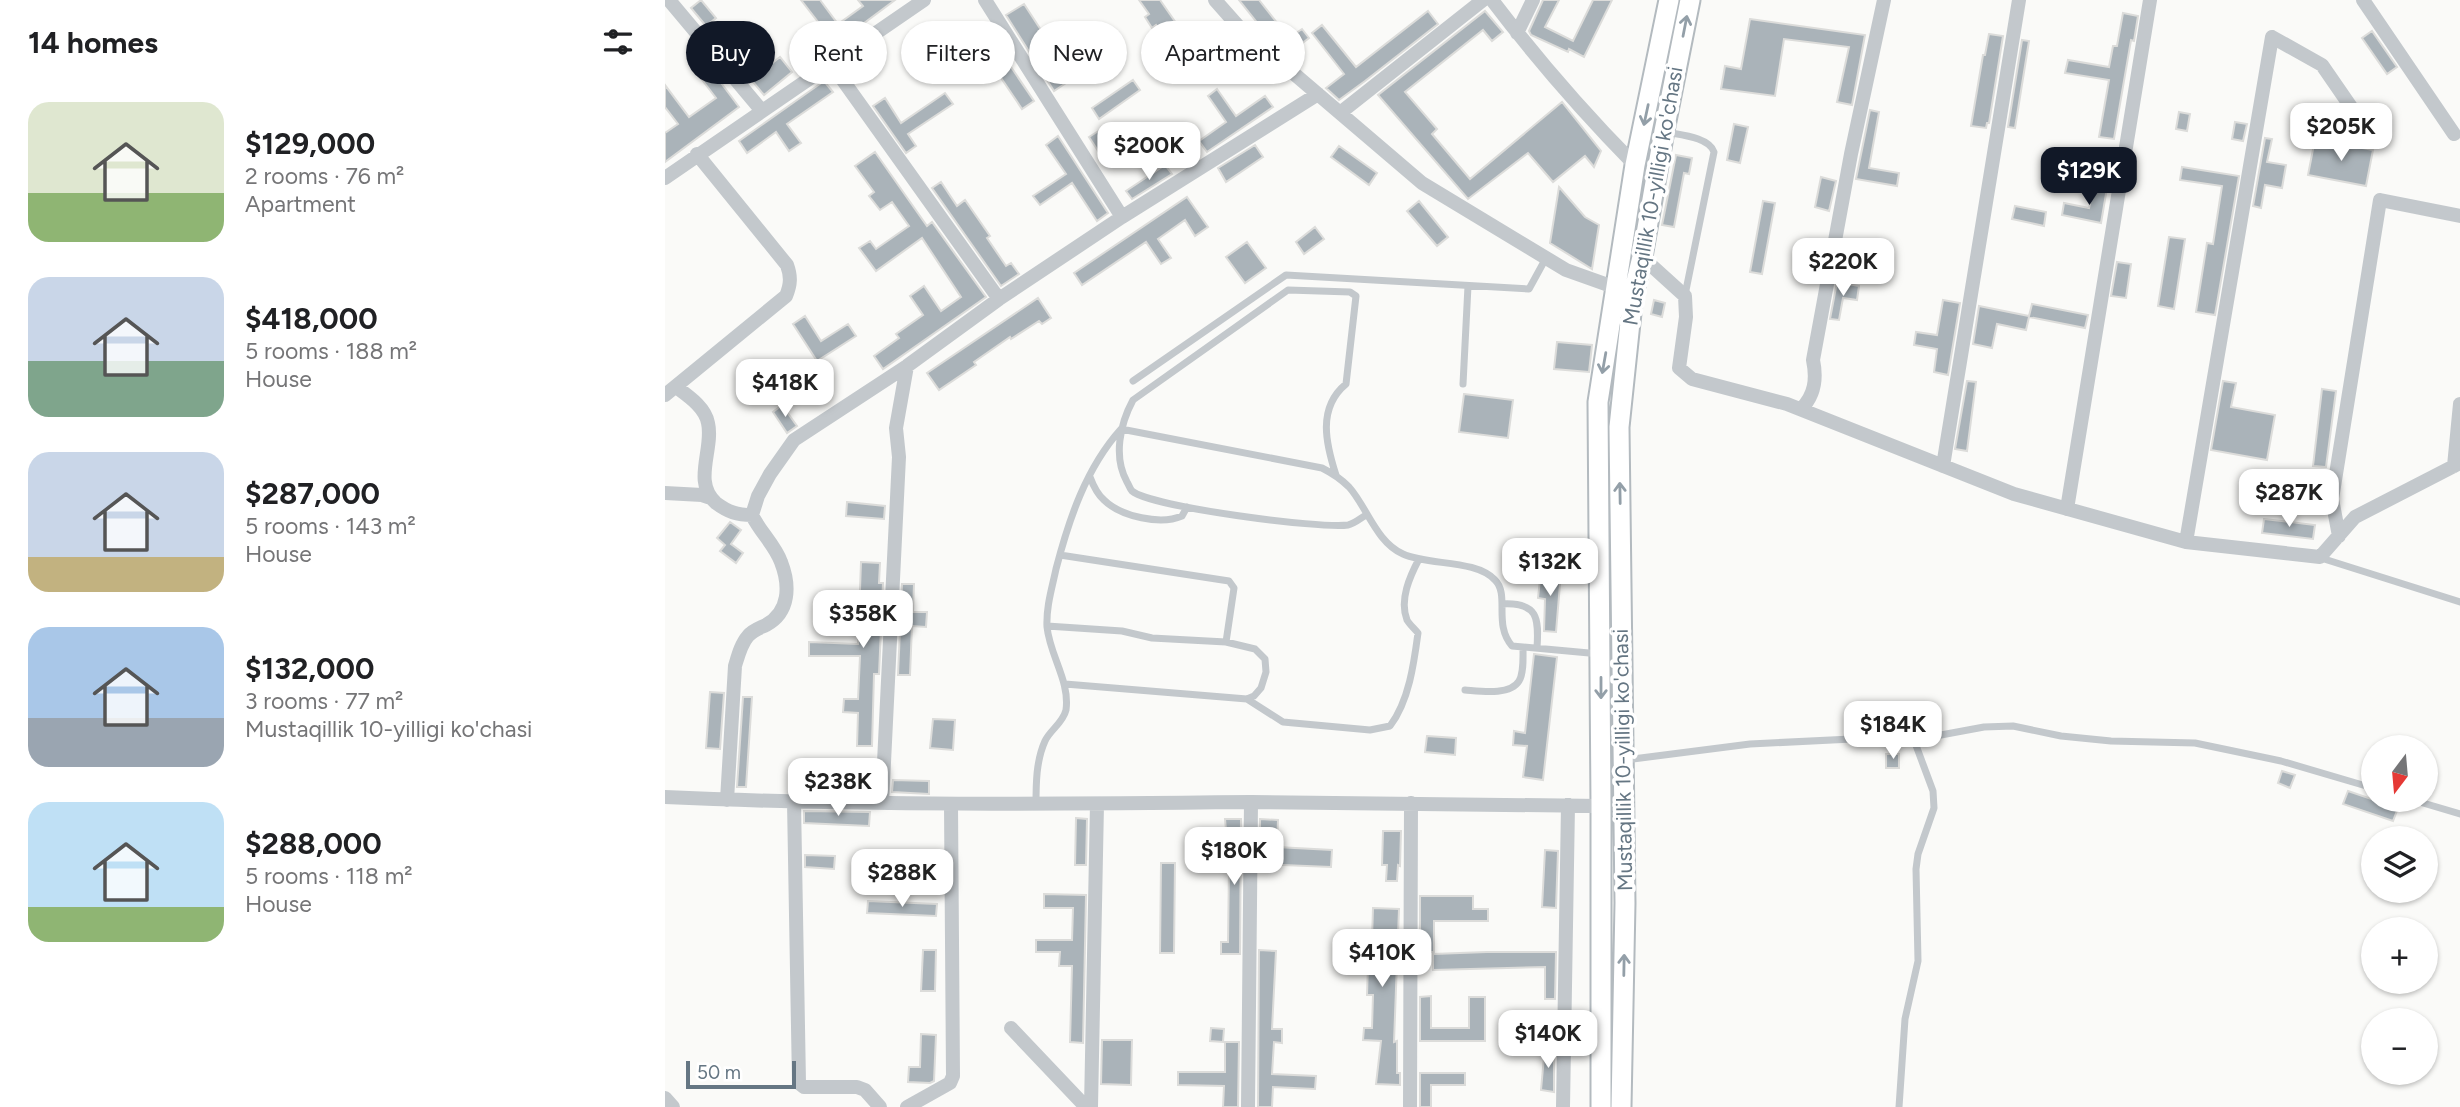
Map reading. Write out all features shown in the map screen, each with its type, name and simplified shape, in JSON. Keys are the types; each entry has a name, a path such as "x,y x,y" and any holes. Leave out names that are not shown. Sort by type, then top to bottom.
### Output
{"main road":[{"name":"Mustaqillik 10-yilligi ko'chasi","path":"1621,1107 1625,903 1619,427 1624,291 1635,165 1669,0"},
{"name":"Mustaqillik 10-yilligi ko'chasi","path":"1601,1107 1598,401 1624,291 1642,257 1690,0"}],"street":[{"path":"669,0 762,111"},
{"path":"887,26 924,0"},
{"path":"985,0 1122,217"},
{"path":"1340,113 1483,0"},
{"path":"1492,0 1598,128 1635,165"},
{"path":"1517,33 1533,0"},
{"path":"1801,409 1809,400 1816,375 1814,360 1851,153 1884,0"},
{"path":"1943,466 2019,0"},
{"path":"2067,509 2150,0"},
{"path":"2363,0 2454,134"},
{"path":"1217,1 1238,26 1422,183 1566,270 1624,291"},
{"path":"2186,542 2272,37 2322,65 2371,136"},
{"path":"665,178 803,84"},
{"path":"846,84 999,299"},
{"path":"727,800 735,666 739,652 753,631 769,623 782,611 787,599 787,584 781,561 752,515 758,496 770,474 794,440 907,366 999,299 1122,217 1318,94"},
{"path":"670,391 786,296 791,276 787,265 697,154"},
{"path":"2339,536 2332,499 2380,200 2460,216"},
{"path":"1642,257 1685,296 1686,317 1679,368 1692,379 1801,409 2014,494 2186,542 2320,557 2355,517 2457,465 2460,404"},
{"path":"883,803 899,457 896,428 907,366"},
{"path":"670,391 691,398 705,413 709,424 709,438 704,481 711,498"},
{"path":"665,493 702,495 711,498 724,510 737,515 752,515"},
{"path":"665,797 951,805 1251,802 1601,806"},
{"path":"794,802 799,1083 804,1087 857,1087 865,1090 880,1107"},
{"path":"1248,1107 1251,802"},
{"path":"1410,1107 1411,803"},
{"path":"1088,1107 1097,804"},
{"path":"907,1107 950,1083 953,1076 951,805"},
{"path":"1563,1107 1568,806"},
{"path":"1011,1028 1088,1107"},
{"path":"665,1098 673,1107"}],"lane":[{"path":"1664,131 1705,142 1713,146 1714,152 1685,296"},
{"path":"1133,381 1286,275 1529,289 1546,257"},
{"path":"1463,384 1468,286"},
{"path":"1336,475 1325,432 1330,404 1335,394 1346,384 1356,296 1350,292 1288,290 1133,400 1121,429 1119,454 1122,473 1132,491 1154,500 1216,513 1317,524 1349,525 1367,515"},
{"path":"1121,429 1322,468 1336,475 1350,488 1389,545 1402,554 1487,572 1499,583 1502,630 1513,646 1601,654"},
{"path":"1036,805 1036,779 1046,738 1059,725 1066,712 1065,684 1051,652 1047,626 1048,604 1076,504 1105,448 1121,429"},
{"path":"1090,477 1094,488 1105,502 1125,512 1150,519 1171,520 1182,516 1187,507"},
{"path":"1060,555 1229,581 1234,588 1226,642"},
{"path":"2320,557 2460,602"},
{"path":"1065,684 1247,699 1283,722 1370,730 1390,726 1396,719 1405,695 1414,660 1418,633 1407,619 1405,598 1409,578 1419,559"},
{"path":"1502,604 1527,606 1534,613 1539,623 1537,648"},
{"path":"1047,626 1122,631 1152,638 1226,642 1255,649 1265,659 1266,672 1261,688 1247,699"},
{"path":"1465,690 1497,691 1513,687 1519,681 1524,647"},
{"path":"1624,760 1750,744 1872,738 1914,740 1984,727 2013,726 2061,736 2111,741 2195,743 2281,761 2361,784"},
{"path":"1899,1107 1905,1019 1918,961 1916,869 1934,807 1933,791 1914,740"},
{"path":"2438,807 2460,814"}],"building":[{"path":"701,0 716,18 712,21 702,21 691,8"},
{"path":"801,0 820,0 836,21 817,21"},
{"path":"858,0 895,0 867,21 842,21 863,6"},
{"path":"1139,0 1160,0 1175,21 1148,21 1145,17 1149,14"},
{"path":"1239,0 1259,0 1276,21 1256,21"},
{"path":"1543,0 1559,0 1545,27 1573,41 1593,0 1612,0 1584,57 1531,35 1529,31"},
{"path":"1024,4 1035,21 1029,21 1029,51 1015,29 1015,21 1010,21 1006,15"},
{"path":"1428,11 1438,24 1365,81 1339,100 1326,88 1344,74 1312,33 1322,25 1356,67"},
{"path":"1485,11 1503,32 1492,41 1483,30 1405,92 1437,129 1432,134 1470,179 1562,102 1601,151 1594,167 1585,156 1553,182 1528,153 1468,199 1378,95"},
{"path":"2123,13 2138,16 2134,41 2131,40 2114,139 2099,137 2109,80 2065,73 2068,60 2109,67 2113,46 2117,46"},
{"path":"1750,19 1865,35 1852,105 1837,102 1849,47 1784,39 1775,96 1721,89 1725,66 1741,69"},
{"path":"2372,31 2397,67 2387,74 2362,38"},
{"path":"1989,34 2003,36 1986,128 1971,126"},
{"path":"2022,40 2029,41 2015,128 2008,127"},
{"path":"780,57 789,68 789,74 764,95 755,84 775,84 775,61"},
{"path":"1015,73 1034,101 1022,109 1005,84 1015,84"},
{"path":"1133,80 1140,90 1099,119 1092,108"},
{"path":"705,84 722,84 739,107 665,162 665,133 678,124 665,107 665,85 689,117 716,98"},
{"path":"820,84 826,84 833,92 787,124 801,143 789,151 776,132 747,153 739,141"},
{"path":"1050,84 1064,84 1054,91"},
{"path":"1217,89 1236,116 1265,96 1273,107 1207,152 1199,141 1226,122 1208,96"},
{"path":"945,93 953,104 908,134 916,146 906,153 873,106 885,98 901,123"},
{"path":"1870,110 1879,112 1869,168 1899,173 1897,186 1856,179"},
{"path":"2179,112 2190,114 2187,131 2176,129"},
{"path":"2235,122 2247,124 2243,141 2232,139"},
{"path":"1734,124 1748,127 1740,163 1727,160"},
{"path":"1100,130 1115,153 1104,160 1089,137"},
{"path":"1058,136 1108,213 1097,221 1072,183 1040,205 1033,196 1066,174 1046,145"},
{"path":"2265,138 2272,139 2267,162 2286,165 2282,188 2265,185 2261,208 2253,206"},
{"path":"2315,139 2373,150 2366,186 2308,175"},
{"path":"1255,145 1263,157 1226,182 1218,168"},
{"path":"1339,146 1377,173 1369,185 1331,157"},
{"path":"875,152 927,226 932,222 986,297 883,369 874,356 899,338 896,334 923,315 910,296 924,286 941,311 961,297 922,238 876,271 859,248 870,241 876,249 909,226 892,202 880,210 869,196 874,192 855,166"},
{"path":"1676,155 1692,158 1689,174 1684,173 1674,227 1662,225"},
{"path":"1165,165 1172,174 1132,199 1126,191"},
{"path":"2182,167 2239,176 2215,315 2196,312 2207,243 2213,244 2222,186 2180,180"},
{"path":"1821,177 1836,181 1829,211 1815,207"},
{"path":"941,182 957,206 965,200 990,236 987,238 1006,266 1011,263 1019,274 1001,286 932,188"},
{"path":"2094,185 2107,188 2101,223 2062,215 2064,203 2089,208"},
{"path":"1559,187 1585,217 1599,225 1592,269 1550,243"},
{"path":"1187,197 1208,227 1195,236 1185,220 1158,239 1171,258 1161,264 1146,242 1082,285 1074,273"},
{"path":"1419,201 1448,237 1437,246 1407,211"},
{"path":"1763,201 1775,203 1762,274 1750,272"},
{"path":"2015,206 2046,212 2044,226 2012,219"},
{"path":"1315,227 1324,239 1304,254 1296,242"},
{"path":"2169,237 2185,239 2174,309 2158,306"},
{"path":"1247,242 1266,268 1245,283 1226,257"},
{"path":"2117,262 2131,264 2126,298 2111,296"},
{"path":"1837,282 1859,286 1857,300 1843,298 1839,320 1830,319"},
{"path":"1038,298 1051,318 1042,324 1039,321 1011,339 1010,337 939,390 927,373"},
{"path":"1654,300 1665,303 1662,317 1651,314"},
{"path":"1943,300 1960,303 1948,375 1934,372 1937,349 1914,345 1916,332 1937,335"},
{"path":"2032,304 2088,315 2085,328 2029,317 2026,330 1997,324 1992,348 1973,344 1979,306 2029,316"},
{"path":"805,316 821,341 848,324 856,336 817,361 793,324"},
{"path":"1557,342 1592,345 1589,372 1554,369"},
{"path":"1967,381 1976,382 1967,451 1955,449"},
{"path":"2223,381 2236,383 2231,407 2275,415 2267,460 2211,450"},
{"path":"2322,389 2336,391 2326,467 2313,466"},
{"path":"1464,394 1513,400 1508,438 1459,432"},
{"path":"782,405 797,426 787,433 773,412"},
{"path":"847,502 885,506 884,519 846,516"},
{"path":"2264,519 2315,525 2313,539 2262,533"},
{"path":"730,522 741,530 731,544 743,553 736,563 720,551 725,545 717,538"},
{"path":"861,562 880,563 879,583 883,583 879,674 874,674 872,746 857,746 858,713 843,712 844,699 858,699 860,656 809,656 809,642 858,644"},
{"path":"1541,570 1561,572 1556,632 1544,631 1545,599 1538,598"},
{"path":"902,584 914,584 913,612 927,612 926,627 912,626 910,675 898,675"},
{"path":"1534,654 1557,657 1543,780 1523,777 1527,746 1513,745 1514,731 1525,733"},
{"path":"710,692 724,693 720,749 706,748"},
{"path":"743,697 752,697 746,787 737,787"},
{"path":"933,719 955,720 953,750 930,748"},
{"path":"1427,736 1456,738 1455,755 1425,752"},
{"path":"1886,754 1899,754 1899,768 1886,768"},
{"path":"2282,771 2295,775 2290,788 2278,783"},
{"path":"893,780 929,781 929,794 892,792"},
{"path":"2348,791 2361,795 2361,810 2343,804"},
{"path":"804,811 870,812 869,826 804,823"},
{"path":"2367,812 2396,812 2393,821"},
{"path":"1076,818 1087,819 1086,865 1075,865"},
{"path":"1225,819 1241,819 1240,954 1221,954 1221,942 1228,942 1229,865"},
{"path":"1260,819 1278,820 1277,847 1332,850 1331,867 1260,864"},
{"path":"1383,831 1401,831 1397,881 1386,881 1387,865 1382,865"},
{"path":"1545,850 1558,851 1556,908 1542,907"},
{"path":"805,855 835,856 834,869 805,867"},
{"path":"1161,863 1175,863 1174,953 1160,953"},
{"path":"1044,894 1086,895 1083,1043 1070,1042 1072,966 1059,966 1060,952 1036,952 1036,940 1072,940 1073,908 1044,908"},
{"path":"1420,896 1473,896 1473,909 1488,909 1488,921 1434,921 1434,952 1420,952"},
{"path":"868,901 937,904 936,916 867,913"},
{"path":"1373,908 1399,909 1394,1042 1397,1041 1397,1073 1400,1073 1400,1085 1376,1084 1381,1041 1363,1040 1364,1028 1372,1028 1373,995 1367,995 1368,965 1346,964 1347,951 1365,952 1365,938 1372,939"},
{"path":"923,950 936,950 935,991 921,991"},
{"path":"1259,950 1276,951 1272,1029 1282,1029 1282,1043 1274,1042 1272,1074 1316,1076 1315,1089 1273,1087 1272,1107 1258,1107"},
{"path":"1556,952 1555,999 1545,999 1545,967 1433,970 1433,954"},
{"path":"1431,996 1431,1028 1469,1028 1469,997 1485,997 1485,1041 1420,1041 1420,997"},
{"path":"1211,1028 1224,1029 1223,1042 1210,1041"},
{"path":"921,1034 936,1035 934,1081 930,1083 908,1082 909,1067 920,1067"},
{"path":"1102,1040 1132,1040 1131,1085 1101,1084"},
{"path":"1225,1042 1239,1042 1238,1107 1223,1107 1224,1086 1178,1085 1178,1072 1225,1072"},
{"path":"1545,1046 1554,1047 1554,1092 1541,1090"},
{"path":"1420,1073 1465,1073 1465,1085 1431,1085 1431,1107 1420,1107"}]}
